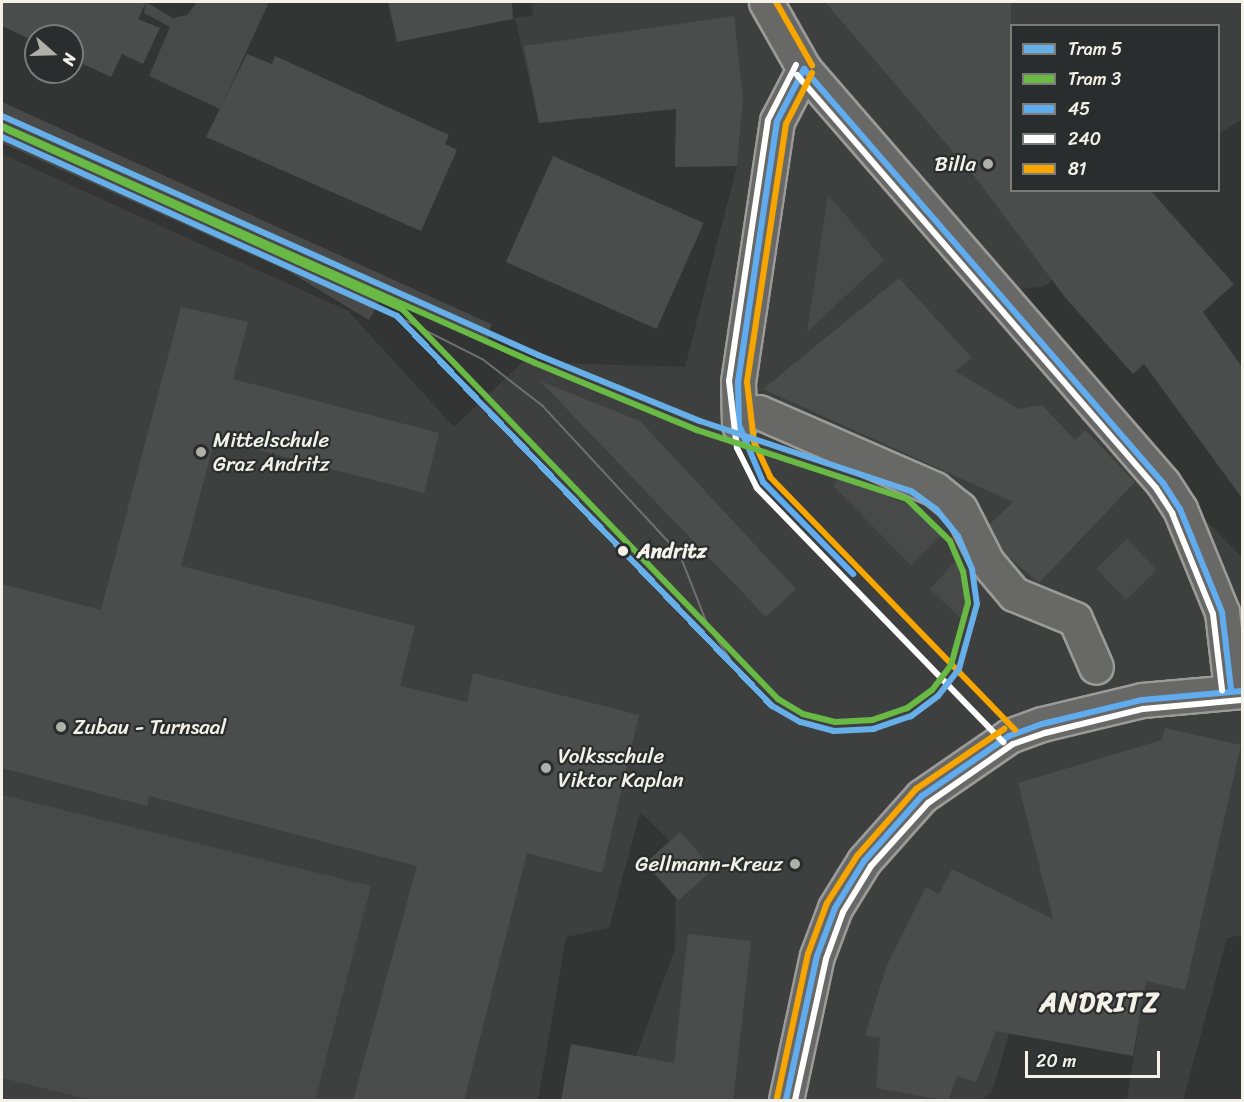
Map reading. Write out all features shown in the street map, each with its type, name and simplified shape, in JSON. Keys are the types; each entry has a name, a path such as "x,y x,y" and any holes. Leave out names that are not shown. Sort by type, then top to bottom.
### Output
{"street":[{"path":"766,2 804,69 1163,483 1180,509 1222,612 1237,690 1119,704 1042,724 1009,736 922,796 864,861 835,908 817,956 786,1101"},
{"path":"804,69 777,121 738,382 749,419 935,489 960,509 987,562 1014,594 1075,619 1096,667"}],"shaded area":[{"path":"146,2 173,18 187,15 197,2 269,2 220,109 149,76 170,27 144,13"},
{"path":"546,2 1242,2 1242,119 1220,133 1220,24 1010,24 1010,192 1151,192 1045,286 981,294 1242,557 1242,935 1227,938 1183,1100 1127,1100 1142,1005 1028,968 992,1092 981,1100 620,1100 675,949 676,847 640,812 609,928 566,937 538,1100 2,1100 2,154 348,311 454,427 523,362 685,367 737,166 743,99 539,123 515,18 533,15 532,4"},
{"path":"2,102 491,324 488,340 382,296 369,320 288,271 2,143"},
{"path":"828,195 884,260 807,332"},
{"path":"839,478 916,507 943,534 911,565 833,486"},
{"path":"1127,539 1157,570 1126,600 1096,569"},
{"path":"956,560 967,590 964,622 930,589"},
{"path":"2,795 371,886 315,1100 92,1100 2,1078"}],"building":[{"path":"2,2 146,2 138,19 160,28 143,64 122,54 111,77 84,65 84,24 24,24 24,36 2,26"},
{"path":"388,2 512,2 513,19 397,42"},
{"path":"825,2 1011,2 1010,192 1152,192 1234,284 1203,312 1242,367 1242,498 1144,364 1133,374 1064,296 978,181"},
{"path":"734,16 743,99 737,166 675,167 676,109 539,123 524,46"},
{"path":"247,54 272,64 275,56 449,135 445,144 457,150 421,231 206,137"},
{"path":"553,156 704,223 657,329 506,262"},
{"path":"899,278 972,358 955,371 1019,409 1042,405 1075,440 1085,430 1135,482 1039,583 1004,553 989,525 1013,502 763,389"},
{"path":"181,307 248,322 233,379 439,433 424,493 215,439 181,566 415,626 400,686 467,702 473,673 639,715 602,873 527,853 464,1101 353,1101 417,866 149,796 147,806 2,768 2,584 101,610"},
{"path":"540,381 640,421 796,589 766,617"},
{"path":"1165,728 1241,745 1185,990 1146,981 1133,1056 996,1031 976,1082 957,1076 948,1101 876,1088 880,1038 865,1035 887,965 926,887 939,894 952,869 1053,919 1018,783 1162,740"},
{"path":"680,832 713,869 679,901 645,863"},
{"path":"688,934 751,941 733,1101 561,1101 571,1044 674,1063"}],"tram line":[{"name":"5","path":"2,116 538,355 700,421 911,491 936,509 958,536 972,569 977,604 959,669 938,696 911,716 874,729 834,731 800,722 772,706 397,316 2,137"},
{"name":"3","path":"2,126 535,363 697,430 907,499 950,541 963,571 968,603 951,665 932,690 907,708 872,720 835,722 803,714 778,699 402,309 6,129"},
{"path":"397,316 484,360 543,406 680,554 708,625 739,672"}],"transit line":[{"name":"81","path":"776,2 812,65"},
{"name":"240","path":"796,65 768,120 729,381 737,448 757,488 1003,742"},
{"name":"45","path":"804,69 1163,483 1180,509 1222,612 1231,689"},
{"name":"45","path":"804,69 777,121 738,382 739,425 763,482 853,574"},
{"name":"81","path":"812,73 786,124 747,382 754,442 770,477 1015,730"},
{"name":"240","path":"797,75 1156,488 1172,513 1213,614 1222,690"},
{"name":"45","path":"786,1100 817,956 835,908 864,861 922,796 1009,736 1042,724 1142,700 1242,691"},
{"name":"240","path":"795,1100 826,959 843,912 871,866 928,803 1013,744 1045,733 1143,709 1242,700"},
{"name":"81","path":"777,1098 808,954 827,903 857,856 916,789 1004,729"}],"place":[{"name":"Billa","path":"988,164"},
{"name":"Mittelschule Graz Andritz","path":"201,452"},
{"name":"Andritz","path":"623,551"},
{"name":"Zubau - Turnsaal","path":"61,727"},
{"name":"Volksschule Viktor Kaplan","path":"546,768"},
{"name":"Gellmann-Kreuz","path":"795,864"}],"district":[{"name":"ANDRITZ","path":"1100,1003"}]}
